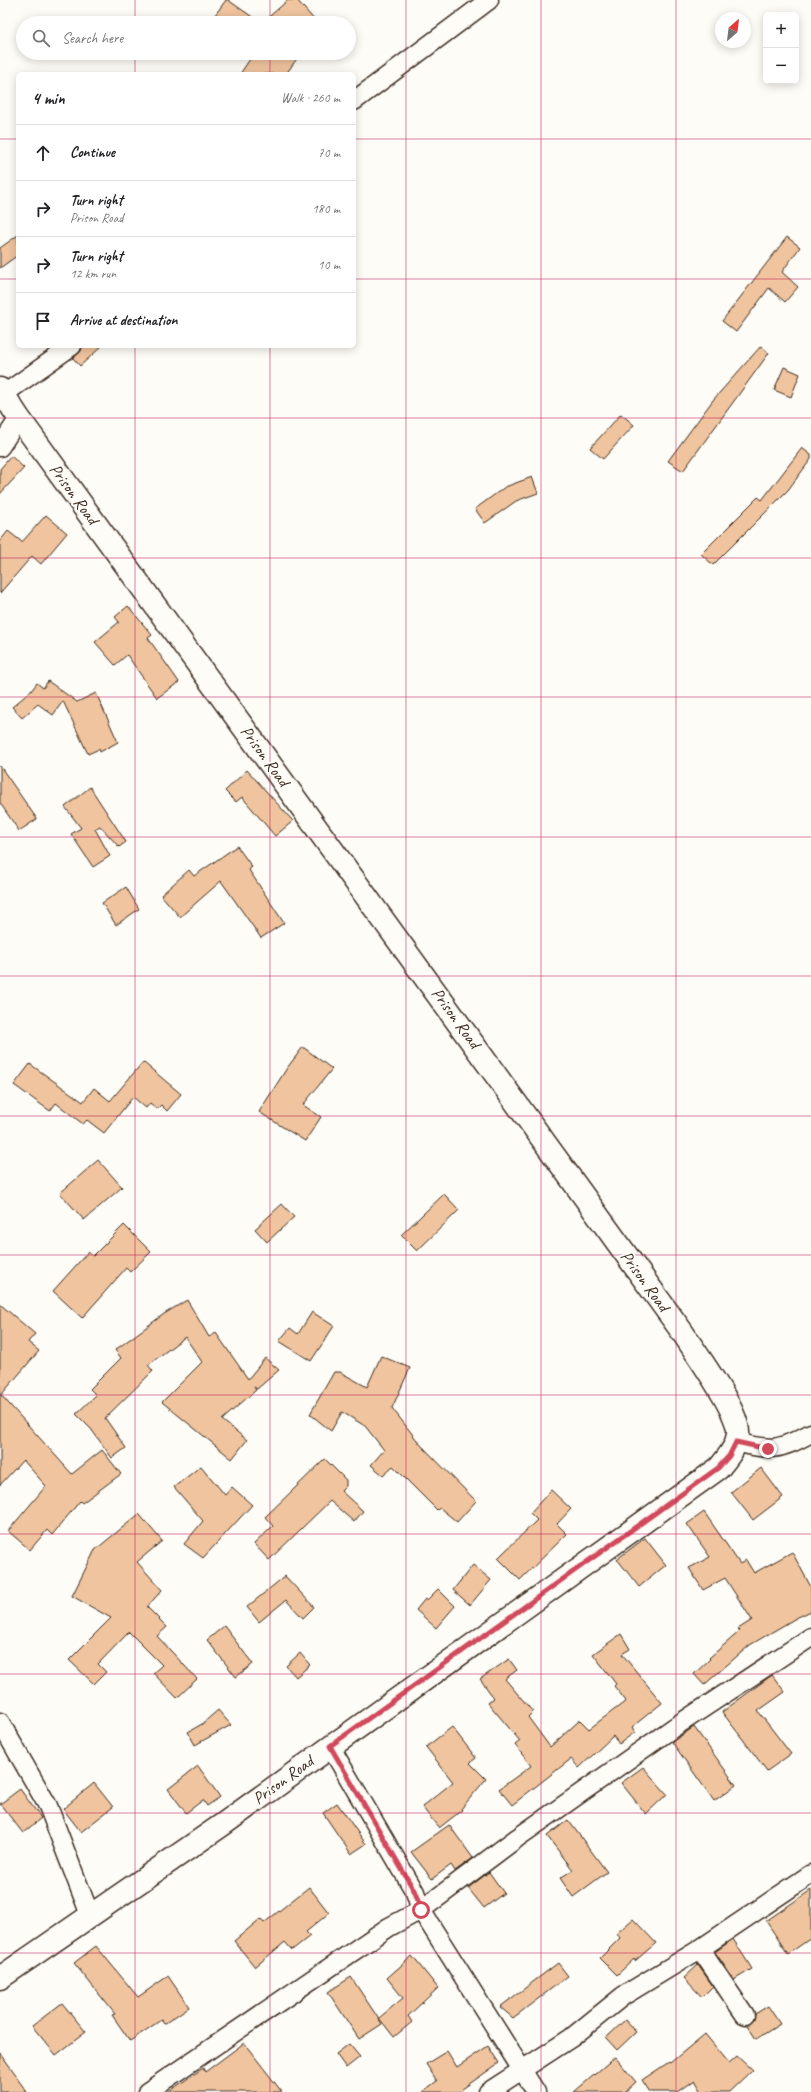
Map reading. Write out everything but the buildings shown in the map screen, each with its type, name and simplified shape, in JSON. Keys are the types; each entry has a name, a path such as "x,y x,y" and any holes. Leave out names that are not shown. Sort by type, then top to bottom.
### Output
{"street":[{"path":"356,100 489,0"},
{"path":"2,391 69,348"},
{"name":"Prison Road","path":"0,1978 222,1825 718,1468 729,1456 736,1442 738,1432 731,1409 683,1333 19,418 2,391"},
{"path":"0,447 19,418"},
{"path":"736,1442 768,1449 787,1446 811,1434"},
{"path":"147,2092 389,1927 421,1910 517,1838 673,1728 811,1637"},
{"path":"0,1722 48,1806 90,1915"},
{"path":"330,1746 415,1892 421,1910 536,2092"},
{"path":"488,2092 523,2071 571,2038 623,1996 700,1949 811,1874"},
{"path":"700,1949 745,2015"}],"route":[{"path":"421,1910 415,1892 330,1746 718,1468 729,1456 736,1442 768,1449"}]}
